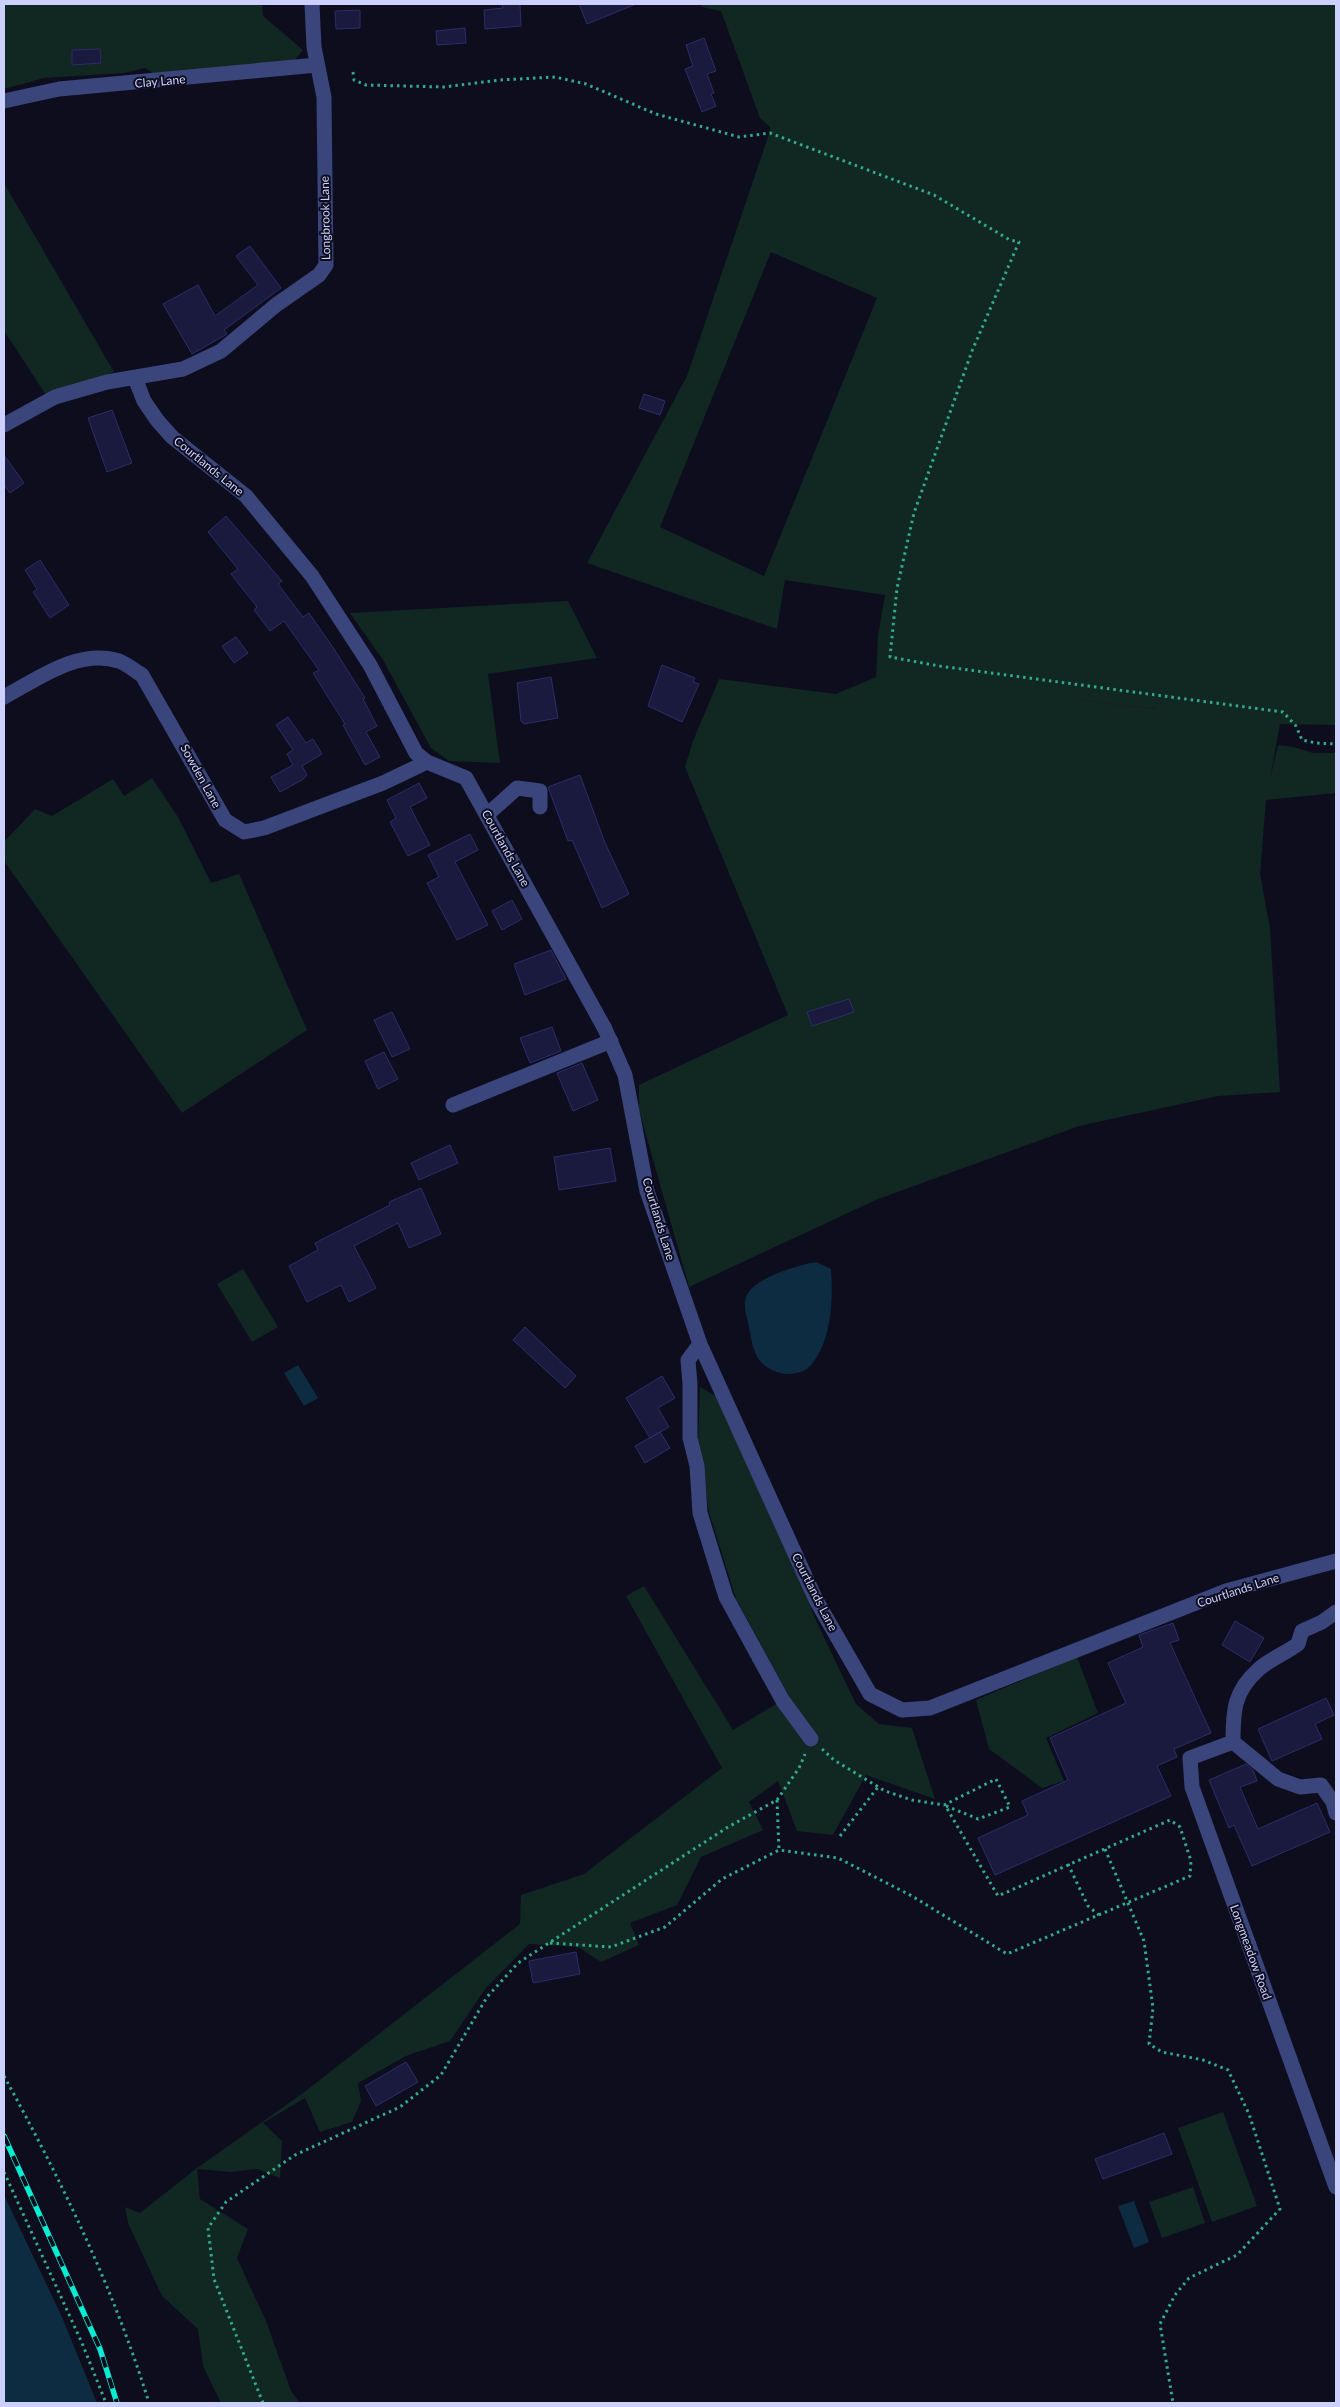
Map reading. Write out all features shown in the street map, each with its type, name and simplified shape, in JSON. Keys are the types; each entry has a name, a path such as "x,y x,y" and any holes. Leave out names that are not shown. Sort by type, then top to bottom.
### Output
{"street":[{"name":"Longbrook Lane","path":"135,378 183,369 221,351 276,305 319,275 326,265 324,97 317,65 312,4"},
{"name":"Clay Lane","path":"4,101 59,88 317,65"},
{"path":"4,425 55,397 107,382 135,378"},
{"name":"Courtlands Lane","path":"135,378 144,401 157,420 194,456 246,496 312,576 370,664 416,753 427,762 466,778 488,814 610,1041 625,1076 648,1190 700,1344 816,1600 870,1694 902,1710 930,1708 1226,1591 1336,1561"},
{"name":"Sowden Lane","path":"4,696 68,663 100,659 119,661 142,675 225,820 244,832 264,828 383,783 427,762"},
{"path":"488,814 517,788 540,791 540,807"},
{"path":"453,1105 610,1041"},
{"path":"700,1344 688,1360 690,1438 697,1466 700,1513 726,1597 783,1701 810,1739"},
{"path":"1336,1612 1322,1622 1302,1630 1298,1644 1260,1668 1238,1693 1233,1715 1233,1742 1278,1779 1300,1787 1321,1785 1333,1802 1336,1813"},
{"name":"Longmeadow Road","path":"1233,1742 1190,1758 1192,1787 1336,2187"}],"path":[{"path":"353,72 354,80 366,85 444,87 500,80 555,77 586,84 656,114 739,137 770,133 934,195 1010,240 1019,242 972,351 914,513 897,588 890,657 939,666 1283,712 1296,726 1302,740 1336,744"},
{"path":"263,2403 214,2279 208,2228 226,2202 295,2155 400,2107 441,2074 487,1997 518,1963 728,1827 777,1800 799,1768 810,1739 834,1760 878,1786 912,1800 944,1805 978,1819 1010,1806 996,1779 944,1805"},
{"path":"840,1836 878,1786"},
{"path":"777,1800 779,1850"},
{"path":"549,1943 611,1947 665,1927 722,1879 779,1850 838,1858 912,1896 1007,1954 1190,1876 1191,1861 1180,1827 1170,1820 998,1896 944,1805"},
{"path":"1105,1849 1144,1941 1153,2008 1149,2044 1162,2052 1204,2060 1228,2070 1249,2114 1280,2209 1237,2255 1189,2278 1175,2295 1160,2324 1173,2403"},
{"path":"1068,1864 1088,1906 1100,1915"},
{"path":"4,2076 32,2127 97,2264 140,2374 149,2403"},
{"path":"4,2172 75,2326 106,2403"}],"green space":[{"path":"4,4 262,4 263,16 303,50 293,62 154,74 145,68 124,73 44,78 4,89"},
{"path":"701,4 1336,4 1336,725 1280,724 1270,779 1278,745 1294,747 1313,753 1336,753 1336,793 1266,800 1260,874 1270,928 1280,1092 1218,1096 1079,1126 878,1199 689,1287 639,1110 639,1085 788,1015 685,767 693,741 719,679 836,694 876,677 878,636 885,595 785,580 777,629 587,563 687,376 771,128 760,118 721,11 702,7","holes":["771,252 877,298 764,576 660,527"]},
{"path":"4,183 114,372 46,395 4,331"},
{"path":"568,601 597,658 488,674 500,763 449,761 431,748 383,660 350,613"},
{"path":"152,778 178,817 211,883 239,874 307,1030 182,1113 4,861 4,842 35,809 52,816 113,779 124,796"},
{"path":"243,1269 278,1327 252,1342 217,1284"},
{"path":"700,1387 719,1398 749,1458 818,1625 856,1704 879,1724 912,1728 935,1799 866,1775 833,1835 797,1831 778,1781 749,1802 763,1830 701,1857 677,1905 630,1923 639,1945 601,1962 578,1947 529,1944 486,1988 450,2041 406,2056 358,2083 361,2101 352,2122 320,2132 305,2098 263,2123 282,2141 280,2178 257,2169 231,2172 197,2169 200,2199 248,2229 237,2258 266,2321 291,2391 300,2403 221,2403 203,2366 198,2329 162,2296 128,2223 125,2207 140,2213 197,2168 303,2093 520,1924 521,1895 584,1874 722,1768 626,1596 644,1586 733,1730 789,1696 736,1599 709,1512 698,1444"},
{"path":"1077,1657 1098,1713 1046,1738 1064,1781 1042,1788 989,1749 976,1700"},
{"path":"1223,2112 1257,2206 1212,2222 1178,2128"},
{"path":"1193,2187 1205,2223 1162,2238 1149,2202"}],"water":[{"path":"816,1262 831,1269 830,1318 824,1343 819,1354 807,1369 794,1374 779,1373 766,1367 758,1358 746,1311 746,1296 753,1287 769,1277 789,1269"},
{"path":"298,1365 318,1398 304,1406 284,1373"},
{"path":"4,2195 62,2317 97,2403 4,2403"},
{"path":"1134,2201 1149,2242 1134,2248 1118,2206"}],"building":[{"path":"502,4 520,4 521,26 485,29 484,10 503,8"},
{"path":"579,4 636,4 587,24"},
{"path":"360,10 360,28 336,29 335,11"},
{"path":"465,28 466,43 437,45 436,31"},
{"path":"704,38 716,71 707,74 714,93 711,94 716,106 702,112 685,69 693,66 686,45"},
{"path":"100,49 101,63 72,65 72,50"},
{"path":"250,246 281,288 224,330 227,334 192,354 163,304 198,285 215,316 258,285 236,256"},
{"path":"644,394 665,401 660,415 639,408"},
{"path":"112,410 132,463 107,472 88,418"},
{"path":"4,455 24,483 10,493 4,485"},
{"path":"226,516 282,581 278,584 303,617 309,613 334,649 365,698 363,699 377,726 366,732 380,757 365,765 343,725 345,724 313,673 319,670 284,621 270,631 254,610 257,607 231,574 238,569 208,532"},
{"path":"40,560 69,605 50,618 33,592 37,589 25,570"},
{"path":"236,637 248,653 234,663 222,646"},
{"path":"662,665 695,678 693,682 699,684 682,722 648,706"},
{"path":"551,677 558,718 524,724 521,721 517,683"},
{"path":"288,717 306,743 313,739 322,754 302,766 307,775 302,780 280,792 271,777 293,765 287,754 293,750 276,725"},
{"path":"580,775 605,843 629,894 602,908 572,840 568,841 548,787"},
{"path":"419,783 427,798 410,807 430,845 408,856 390,822 396,818 387,800"},
{"path":"470,834 478,850 455,862 488,925 457,940 427,883 439,877 428,855"},
{"path":"512,900 522,919 502,930 492,911"},
{"path":"551,950 566,979 525,995 514,964"},
{"path":"849,999 854,1012 812,1026 807,1012"},
{"path":"392,1012 410,1049 392,1057 374,1020"},
{"path":"552,1027 561,1051 530,1063 520,1038"},
{"path":"384,1052 398,1079 378,1089 365,1061"},
{"path":"582,1063 598,1100 573,1111 557,1073"},
{"path":"450,1145 458,1163 419,1180 411,1163"},
{"path":"610,1148 616,1181 559,1190 554,1157"},
{"path":"421,1188 441,1234 409,1248 398,1223 354,1246 376,1288 349,1302 341,1285 307,1302 289,1266 318,1250 315,1243 390,1205 389,1202"},
{"path":"525,1327 576,1376 565,1388 513,1340"},
{"path":"662,1376 675,1398 658,1408 669,1427 650,1438 626,1398"},
{"path":"660,1432 670,1448 645,1463 635,1446"},
{"path":"1235,1621 1264,1638 1250,1662 1222,1645"},
{"path":"1173,1623 1179,1640 1170,1643 1211,1733 1174,1749 1177,1757 1157,1766 1171,1796 995,1875 978,1838 1028,1815 1022,1801 1068,1780 1050,1738 1126,1703 1108,1663 1143,1647 1139,1635"},
{"path":"1326,1698 1334,1715 1315,1724 1322,1739 1272,1761 1258,1729"},
{"path":"1246,1764 1253,1770 1257,1781 1240,1787 1258,1829 1317,1803 1330,1832 1252,1866 1234,1825 1229,1828 1209,1780"},
{"path":"576,1952 580,1974 533,1983 529,1961"},
{"path":"406,2062 418,2082 376,2106 365,2086"},
{"path":"1164,2133 1172,2154 1103,2179 1095,2159"}],"railway":[{"path":"4,2136 100,2349 117,2403"}]}
